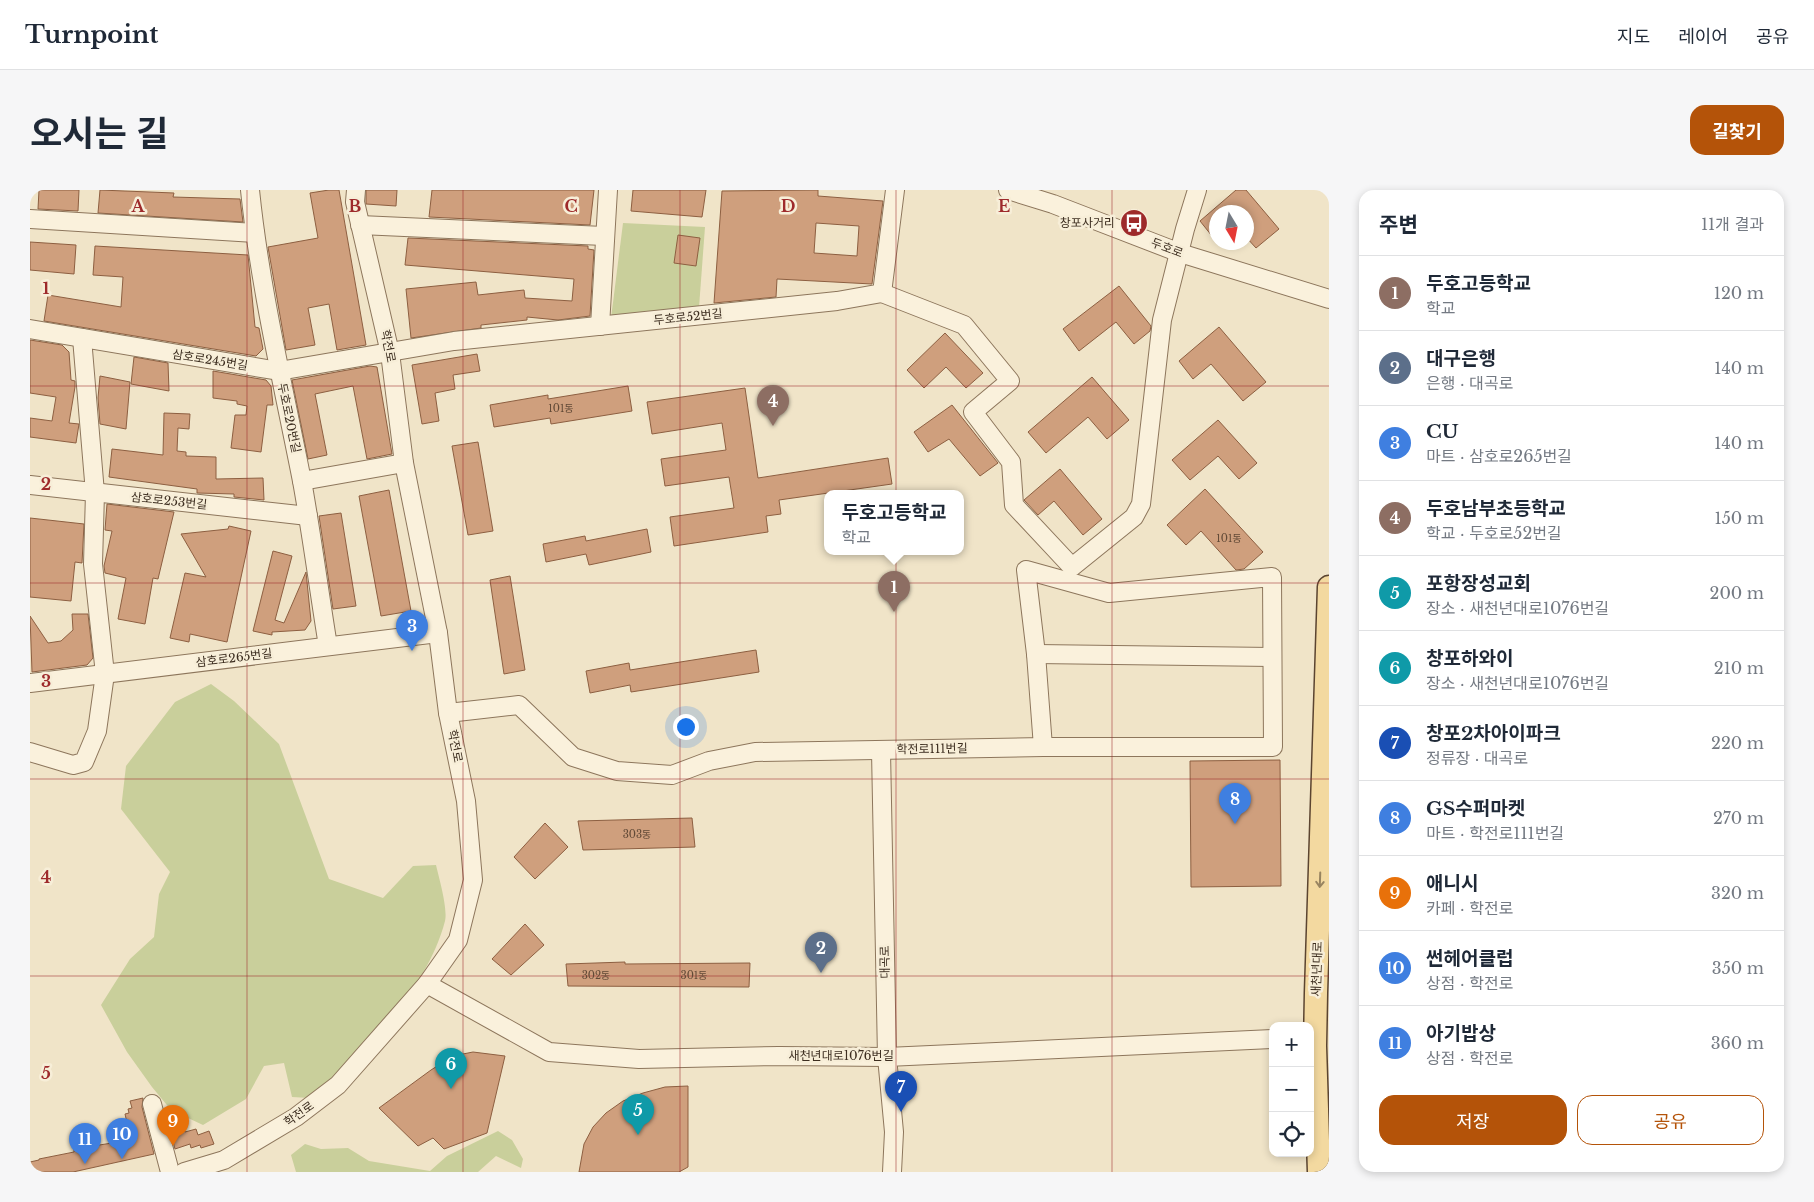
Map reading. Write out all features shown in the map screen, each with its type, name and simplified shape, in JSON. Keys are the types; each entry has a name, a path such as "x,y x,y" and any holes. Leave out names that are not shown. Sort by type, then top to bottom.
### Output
{"main road":[{"name":"새천년대로","path":"1319,1172 1318,1046 1329,587"}],"street":[{"name":"두호로20번길","path":"250,190 254,233 279,371 302,481 328,646"},
{"name":"학전로","path":"184,1172 226,1166 338,1085 427,984 458,940 473,880 466,801 448,713 438,633 404,463 390,353 355,202 356,190"},
{"path":"600,326 608,190"},
{"path":"895,190 882,293 964,325 1010,381 973,412 1011,462 1014,505 1072,567 1134,517 1142,504 1162,320 1197,190"},
{"name":"두호로","path":"1008,190 1053,204 1180,253 1329,299"},
{"path":"30,219 254,233"},
{"path":"360,225 604,236"},
{"name":"두호로52번길","path":"390,353 454,340 837,301 882,293"},
{"name":"삼호로245번길","path":"30,329 279,371 390,353"},
{"path":"30,752 73,765 84,762 97,731 105,674 93,564 95,493 82,338"},
{"path":"302,481 404,463"},
{"name":"삼호로253번길","path":"30,485 308,516"},
{"name":"학전로111번길","path":"448,713 519,705 573,758 617,771 672,775 708,761 755,752 1043,747 1273,747 1272,577 1109,593 1026,570 1036,654"},
{"name":"삼호로265번길","path":"30,683 438,633"},
{"path":"1043,747 1036,654 1272,657"},
{"name":"대곡로","path":"881,751 886,1057 894,1132 892,1172"},
{"name":"새천년대로1076번길","path":"427,984 549,1052 639,1060 779,1056 886,1057 1269,1038"},
{"path":"152,1104 170,1172"}],"green space":[{"path":"623,223 705,227 698,321 609,334"},
{"path":"211,684 234,701 279,744 329,879 383,898 413,866 436,865 446,916 436,947 408,996 351,1060 310,1098 292,1097 284,1063 264,1066 246,1099 203,1125 171,1110 127,1052 101,1005 130,959 154,937 159,894 170,872 121,809 126,766 175,702"},
{"path":"498,1131 512,1140 523,1159 521,1168 496,1156 478,1172 296,1172 291,1155 305,1144 321,1149 348,1148 369,1161 430,1171 447,1156"}],"building":[{"path":"39,190 79,190 78,211 38,209"},
{"path":"100,190 174,193 173,197 240,199 243,222 98,213"},
{"path":"339,190 366,345 337,350 329,304 308,308 315,345 286,350 268,247 318,238 310,193"},
{"path":"366,190 397,190 396,206 366,204"},
{"path":"432,190 594,190 590,225 429,217"},
{"path":"633,190 706,190 702,217 631,211"},
{"path":"818,190 818,196 883,201 872,284 777,279 776,297 714,303 722,191","holes":["816,223 859,226 857,256 814,253"]},
{"path":"1236,190 1246,190 1279,229 1256,248 1254,246 1254,205 1219,205"},
{"path":"1209,213 1209,232 1200,221"},
{"path":"678,235 700,238 696,266 674,263"},
{"path":"408,238 588,246 588,249 594,250 590,316 558,320 527,317 527,320 481,325 481,328 411,338 406,289 476,282 478,295 524,290 525,298 572,301 574,279 405,265"},
{"path":"30,242 76,245 74,274 30,270"},
{"path":"95,246 248,255 255,327 259,328 263,349 256,356 44,321 48,295 121,307 123,277 93,275"},
{"path":"1119,286 1151,326 1150,331 1134,344 1116,322 1079,351 1063,329"},
{"path":"1219,327 1266,382 1243,401 1211,364 1193,379 1179,361"},
{"path":"945,333 983,373 966,388 946,367 924,388 907,370"},
{"path":"30,340 62,345 69,352 71,380 75,381 75,387 69,423 79,424 76,443 30,437 30,418 52,421 56,397 30,393"},
{"path":"477,354 480,371 453,375 455,389 435,393 439,421 422,424 412,365"},
{"path":"134,357 168,363 169,391 131,384"},
{"path":"370,366 377,367 392,454 367,459 353,386 315,394 327,455 308,459 292,380"},
{"path":"213,371 266,380 271,386 273,405 267,405 261,452 231,448 235,415 246,415 247,406 237,404 237,401 213,398"},
{"path":"100,376 130,382 126,429 100,424 98,398"},
{"path":"1092,377 1129,420 1107,439 1088,417 1046,453 1028,432"},
{"path":"628,386 632,411 551,424 550,418 494,427 490,405 548,395 548,399"},
{"path":"745,388 758,478 888,458 892,484 850,490 824,490 824,494 779,500 781,514 766,516 768,532 674,546 670,517 734,508 729,477 665,486 661,459 726,450 722,423 652,434 647,402"},
{"path":"952,405 998,463 980,476 949,439 928,452 914,432"},
{"path":"164,413 190,414 189,429 178,428 177,451 186,452 186,456 216,457 216,479 263,478 264,500 234,497 234,494 197,493 197,489 109,477 112,449 163,455"},
{"path":"1218,420 1257,463 1239,479 1218,456 1190,480 1172,460"},
{"path":"478,442 493,531 468,535 452,446"},
{"path":"1060,469 1102,519 1083,535 1054,501 1038,515 1024,500"},
{"path":"1205,489 1263,552 1244,569 1236,570 1201,531 1186,545 1167,525"},
{"path":"389,490 411,611 381,616 359,496"},
{"path":"107,504 174,512 158,579 153,578 145,624 118,619 126,578 105,573 104,566 112,531 105,530"},
{"path":"341,513 356,606 333,609 319,516"},
{"path":"30,518 84,524 82,563 75,562 71,601 30,597"},
{"path":"229,526 251,531 227,642 190,634 189,642 170,638 185,573 206,577 181,534 228,529"},
{"path":"647,529 651,552 589,565 586,554 546,562 543,544 585,536 586,541"},
{"path":"273,551 292,556 275,620 284,623 306,572 311,621 305,630 272,632 272,635 253,631"},
{"path":"510,576 525,670 504,674 490,580"},
{"path":"72,614 88,614 93,658 87,665 32,672 30,616 48,643 61,641 73,630"},
{"path":"756,650 759,672 631,692 630,685 590,693 586,671 629,663 630,670"},
{"path":"1280,760 1281,886 1191,887 1190,761"},
{"path":"692,818 695,847 583,850 578,821"},
{"path":"545,823 568,847 535,879 514,857"},
{"path":"525,924 544,945 511,975 492,959"},
{"path":"625,962 625,964 750,963 749,987 568,986 566,964"},
{"path":"473,1052 505,1056 487,1133 444,1149 433,1138 418,1146 379,1108 453,1056"},
{"path":"688,1086 688,1167 679,1172 579,1172 584,1144 593,1127 606,1113 623,1101 643,1093 665,1087"},
{"path":"143,1098 142,1107 154,1154 73,1172 30,1172 30,1162 39,1159 74,1152 74,1149 131,1140 125,1114 129,1113 128,1109 132,1108 130,1101"},
{"path":"172,1113 174,1121 179,1119 185,1132 196,1129 198,1135 209,1131 214,1144 201,1148 200,1145 191,1148 190,1144 175,1149 166,1115"}],"place":[{"name":"창포사거리","path":"1134,223"},
{"name":"두호남부초등학교","path":"773,426"},
{"name":"두호고등학교","path":"894,612"},
{"name":"CU","path":"412,651"},
{"name":"GS수퍼마켓","path":"1235,824"},
{"name":"대구은행","path":"821,973"},
{"name":"창포하와이","path":"451,1089"},
{"name":"창포2차아이파크","path":"901,1112"},
{"name":"포항장성교회","path":"638,1135"},
{"name":"애니시","path":"173,1146"},
{"name":"썬헤어클럽","path":"122,1159"},
{"name":"아기밥상","path":"85,1164"}]}
